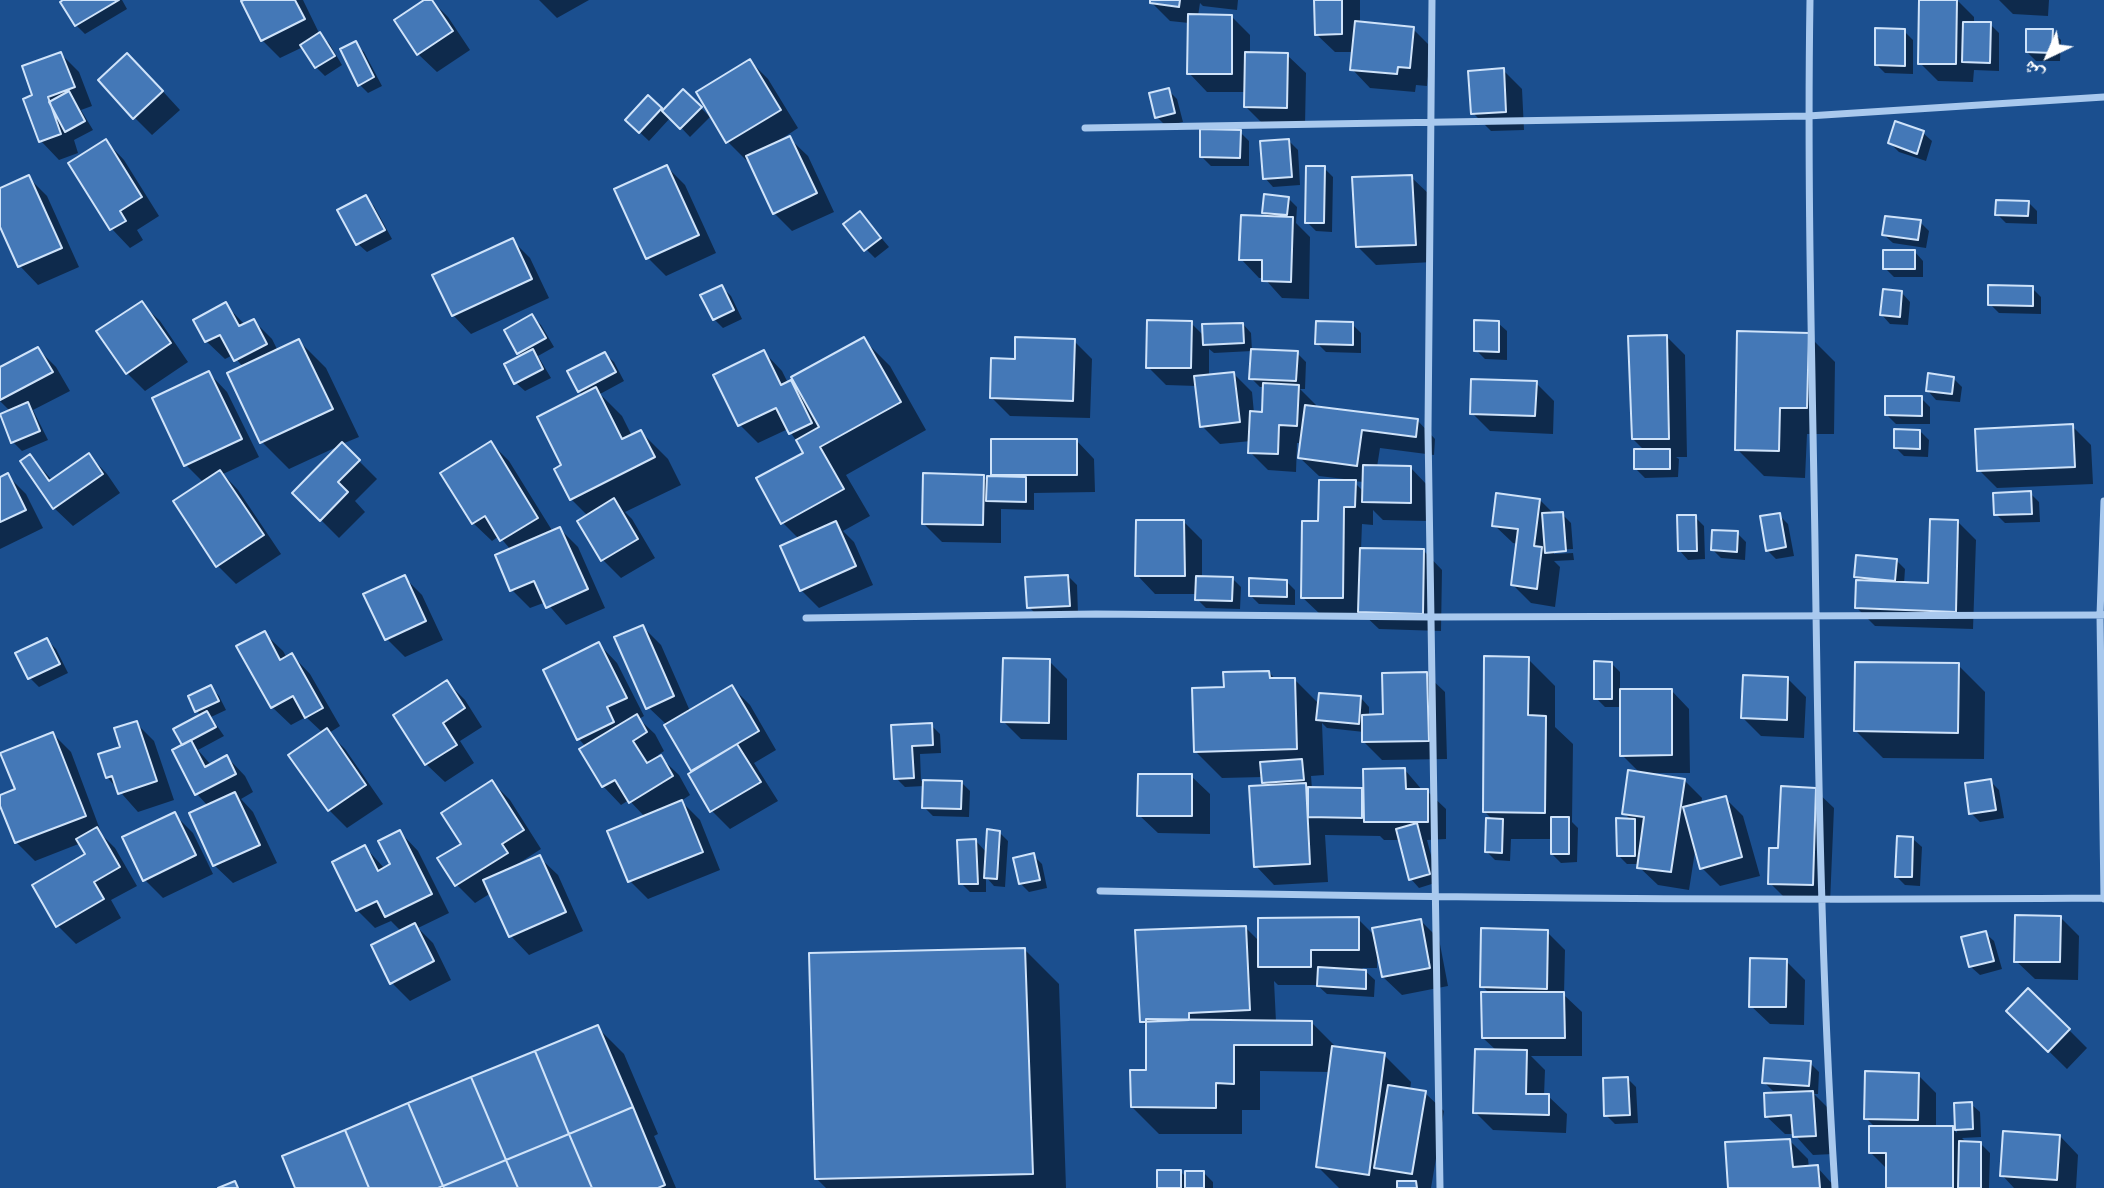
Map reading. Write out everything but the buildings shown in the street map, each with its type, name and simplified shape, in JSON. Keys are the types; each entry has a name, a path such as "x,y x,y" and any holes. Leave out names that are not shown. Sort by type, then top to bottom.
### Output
{"street":[{"path":"1432,0 1428,430 1440,1188"},
{"path":"1810,0 1808,117 1816,616 1826,1051 1835,1188"},
{"path":"1086,128 1808,117 2104,97"},
{"path":"1100,891 1435,898 2104,899 2104,501"},
{"path":"806,618 1096,614 1431,617 2102,615"}]}
